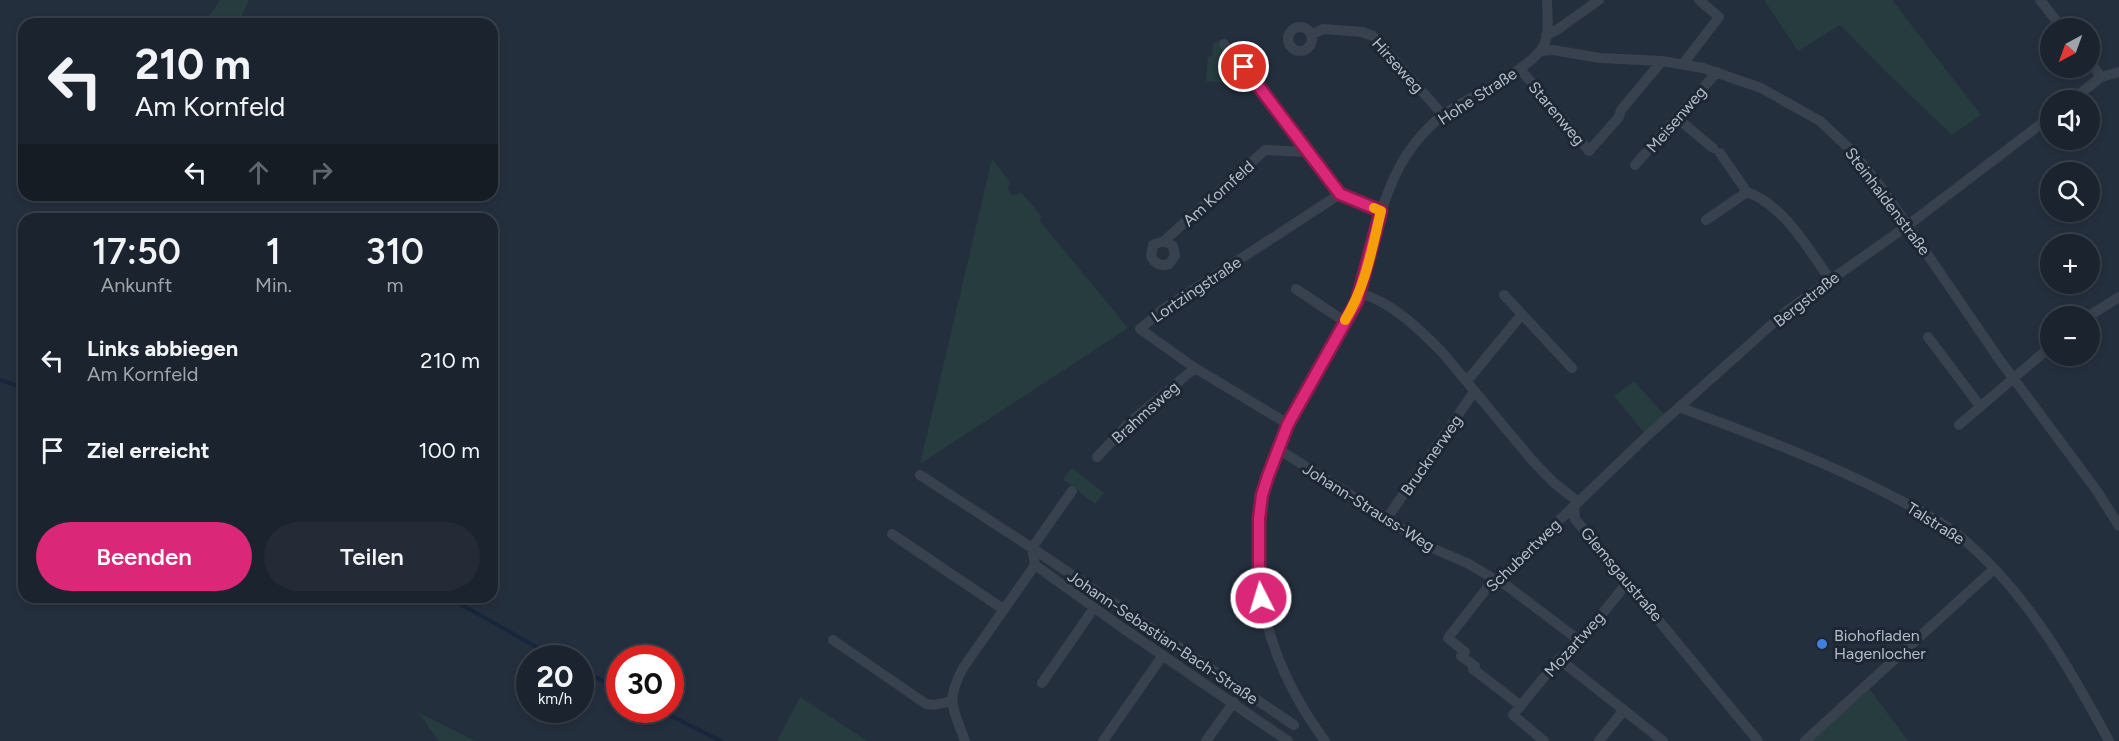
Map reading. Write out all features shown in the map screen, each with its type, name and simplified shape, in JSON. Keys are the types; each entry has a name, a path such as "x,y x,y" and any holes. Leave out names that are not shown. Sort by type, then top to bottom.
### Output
{"street":[{"path":"1540,51 1546,35 1547,0"},
{"path":"1546,35 1557,30 1599,0"},
{"path":"1683,64 1719,17 1699,0"},
{"path":"2040,0 2054,18"},
{"name":"Hirseweg","path":"1311,35 1323,29 1368,33 1373,36 1443,115"},
{"path":"1224,44 1340,194 1381,211"},
{"name":"Steinhaldenstraße","path":"1540,51 1553,50 1600,58 1662,61 1717,72 1761,88 1820,121 1853,152 1884,191 1999,359 2097,491 2119,526"},
{"name":"Hohe Straße","path":"1321,740 1288,684 1264,618 1259,568 1259,519 1262,495 1288,424 1360,293 1381,211 1401,163 1416,142 1443,115 1520,69 1540,51"},
{"name":"Starenweg","path":"1520,69 1589,151 1619,117 1621,110 1662,61"},
{"name":"Meisenweg","path":"1635,165 1717,72"},
{"path":"2085,90 2101,77 2119,72"},
{"path":"1677,118 1716,150 1747,192 1760,196 1774,207 1830,279"},
{"name":"Bergstraße","path":"1577,501 1788,310 1908,226 2040,125"},
{"name":"Am Kornfeld","path":"1164,241 1265,150 1309,152"},
{"path":"1706,220 1747,192"},
{"name":"Lortzingstraße","path":"1288,424 1195,368 1140,329 1162,310 1340,194"},
{"path":"1296,289 1344,321"},
{"path":"1360,293 1377,298 1405,318 1442,352 1531,459 1553,482 1577,501"},
{"path":"1504,296 1572,368"},
{"path":"2100,309 2119,297"},
{"path":"1467,381 1522,314"},
{"path":"1928,337 1980,406"},
{"path":"1959,425 2040,356"},
{"name":"Brahmsweg","path":"1097,457 1129,423 1195,368"},
{"name":"Brucknerweg","path":"1387,518 1474,392"},
{"name":"Talstraße","path":"1679,407 1831,466 1881,490 1958,535 1994,569 2057,649 2109,741"},
{"name":"Johann-Strauss-Weg","path":"1278,449 1387,518 1425,545 1467,563 1496,579 1580,641"},
{"name":"Johann-Sebastian-Bach-Straße","path":"920,475 1294,725"},
{"path":"965,741 951,701 955,683 1035,565 1032,548 1072,491"},
{"name":"Schubertweg","path":"1521,705 1473,669 1475,666 1461,656 1465,652 1448,639 1496,579 1577,501"},
{"name":"Glemsgaustraße","path":"1577,501 1574,506 1575,519 1758,741"},
{"path":"892,534 1003,609"},
{"name":"Johann-Sebastian-Bach-Straße","path":"1035,565 1288,741"},
{"path":"1805,741 1994,569"},
{"name":"Mozartweg","path":"1521,705 1559,659 1580,641 1628,582"},
{"name":"Johann-Sebastian-Bach-Straße","path":"1042,682 1094,608"},
{"path":"833,640 926,704 934,705 951,701"},
{"path":"1103,741 1163,655"},
{"path":"1559,659 1663,741"},
{"name":"Johann-Sebastian-Bach-Straße","path":"1206,741 1234,702"},
{"path":"1521,705 1513,715 1544,741"},
{"path":"1599,741 1624,710"}],"green space":[{"path":"220,0 249,0 241,18 208,18"},
{"path":"1764,0 1892,0 1981,115 1952,135 1840,25 1798,51"},
{"path":"1217,41 1251,85 1206,81 1208,57 1212,56 1213,44"},
{"path":"992,159 1010,182 1008,189 1012,195 1022,193 1042,217 1039,220 1128,328 920,464"},
{"path":"1634,381 1667,418 1647,436 1614,396"},
{"path":"1072,468 1104,493 1095,504 1063,479"},
{"path":"1866,684 1908,741 1807,741"},
{"path":"800,697 867,741 777,741"},
{"path":"419,713 475,741 439,741"}],"waterway":[{"path":"0,380 18,386"},
{"path":"459,603 533,645"},
{"path":"594,677 606,682"},
{"path":"684,722 721,741"}],"slow traffic":[{"path":"1345,320 1357,301 1367,266 1381,211 1374,208"}],"place":[{"name":"Biohofladen Hagenlocher","path":"1822,644"}],"route":[{"path":"1244,67 1340,194 1381,211 1357,301 1288,424 1262,495 1259,519 1261,598"}]}
